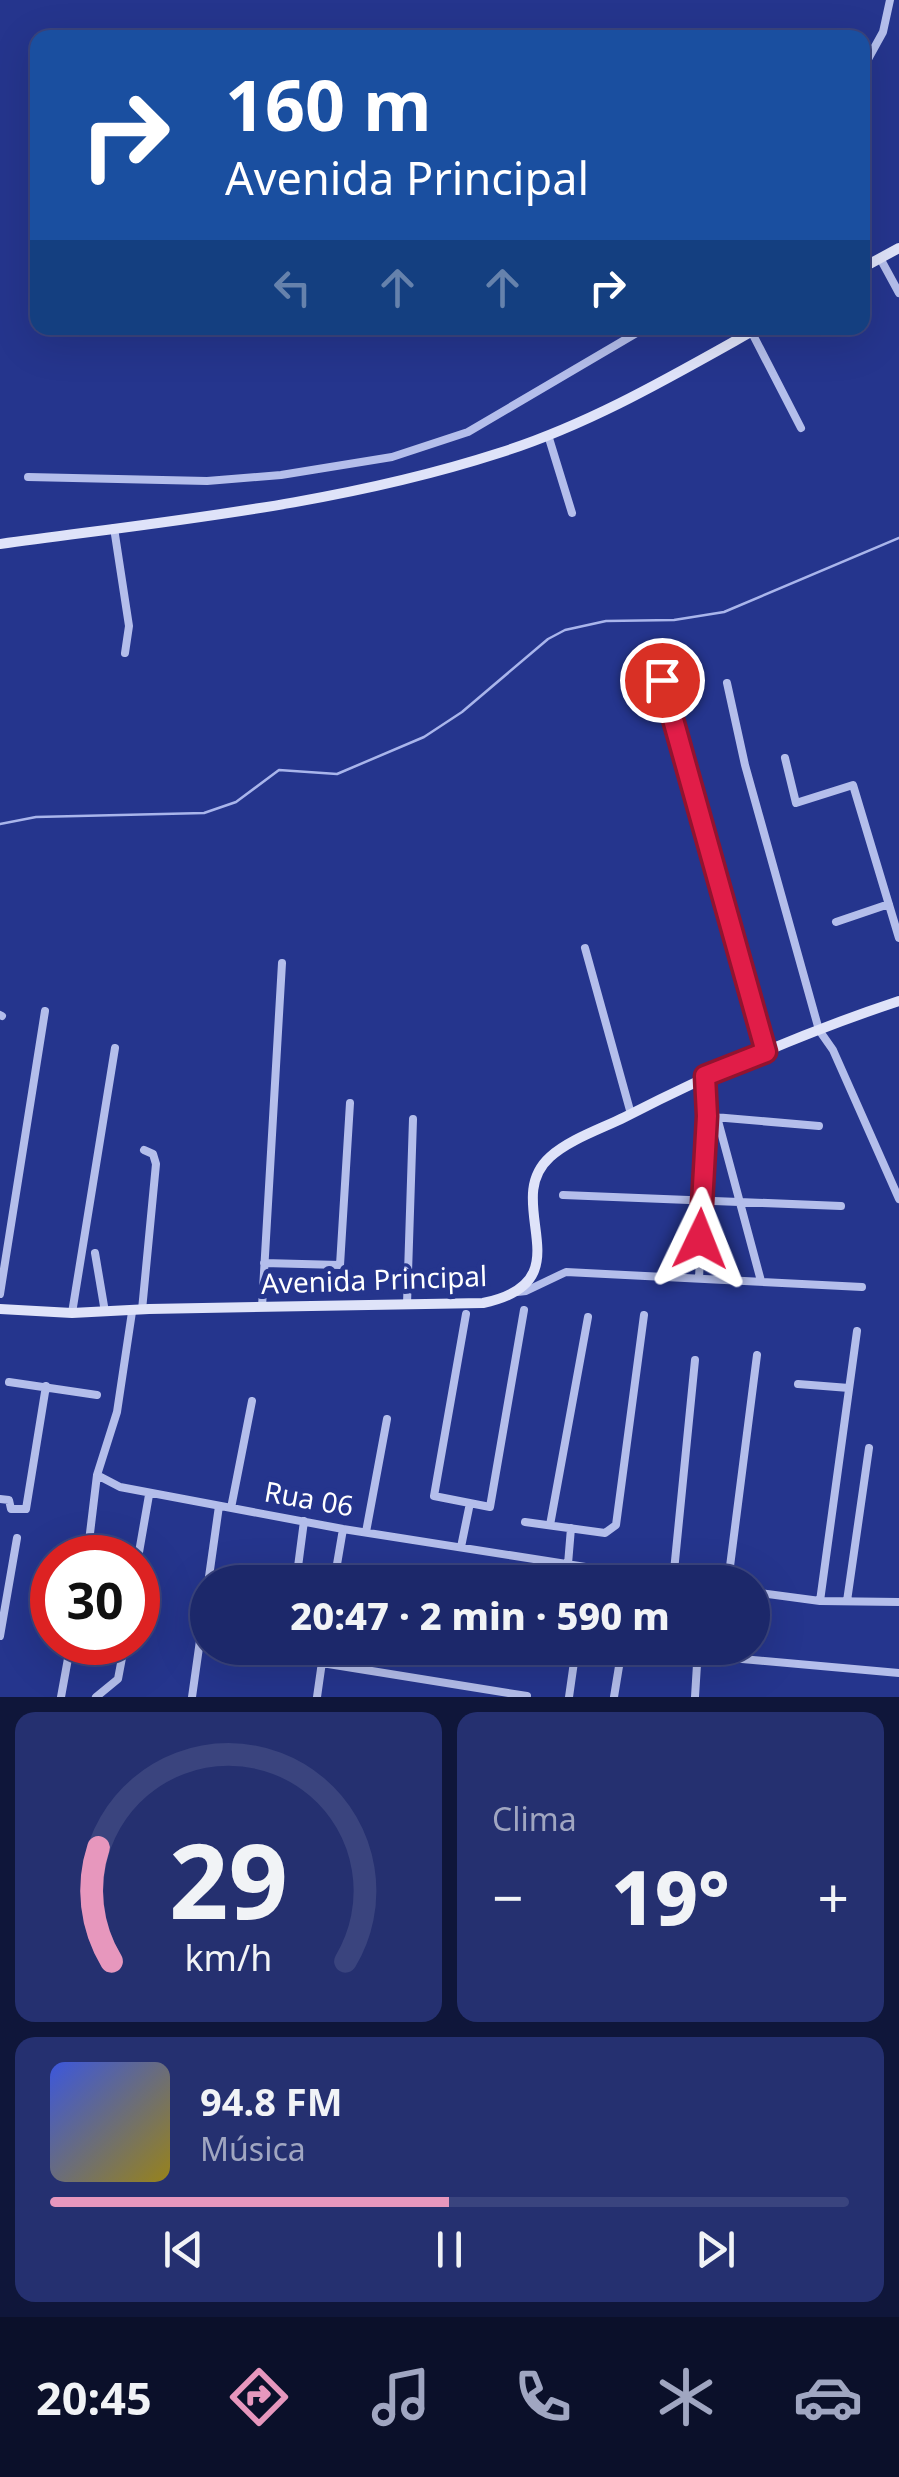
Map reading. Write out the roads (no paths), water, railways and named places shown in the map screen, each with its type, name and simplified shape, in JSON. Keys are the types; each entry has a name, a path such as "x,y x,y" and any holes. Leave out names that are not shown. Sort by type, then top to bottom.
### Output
{"street":[{"path":"870,56 883,32 890,0"},
{"path":"870,264 899,248"},
{"path":"880,258 899,294"},
{"path":"28,477 206,481 281,475 392,457 468,432 633,335"},
{"path":"0,544 313,500 424,474 548,436 650,389 744,335"},
{"path":"758,335 801,428"},
{"path":"548,436 572,513"},
{"path":"114,528 129,626 125,653"},
{"path":"662,680 766,1052"},
{"path":"727,682 745,765 819,1030 833,1050 899,1199"},
{"path":"785,758 796,803 853,786 899,938"},
{"path":"836,922 889,904"},
{"path":"585,948 631,1114"},
{"path":"262,1307 282,963"},
{"name":"Avenida Principal","path":"0,1308 72,1314 483,1302 517,1292 532,1275 538,1257 540,1244 533,1198 538,1172 557,1152 705,1076 899,1001"},
{"path":"0,1294 44,1011"},
{"path":"72,1314 115,1048"},
{"path":"699,1278 707,1116 705,1076"},
{"path":"264,1263 340,1265 350,1102"},
{"path":"707,1116 819,1126"},
{"path":"717,1117 761,1281"},
{"path":"407,1304 413,1119"},
{"path":"90,1535 97,1475 116,1412 137,1310 156,1164 153,1154 144,1150"},
{"path":"563,1194 841,1206"},
{"path":"95,1252 105,1312"},
{"path":"517,1292 566,1272 862,1286"},
{"path":"466,1314 434,1496 490,1507 524,1310"},
{"path":"525,1522 605,1533 616,1525 644,1315"},
{"path":"550,1525 588,1317"},
{"path":"820,1601 857,1330"},
{"path":"730,1565 758,1355"},
{"path":"675,1565 695,1360"},
{"path":"10,1382 97,1395"},
{"path":"798,1384 849,1388"},
{"path":"0,1500 9,1500 11,1509 26,1509 46,1386"},
{"path":"231,1508 252,1400"},
{"path":"366,1532 387,1419"},
{"path":"847,1601 869,1448"},
{"name":"Rua 06","path":"97,1475 120,1487 150,1495 572,1565"},
{"path":"142,1535 150,1495"},
{"path":"461,1547 470,1503"},
{"path":"192,1697 219,1506"},
{"path":"298,1565 304,1521"},
{"path":"568,1564 571,1528"},
{"path":"337,1565 342,1529"},
{"path":"0,1636 17,1538"},
{"path":"770,1594 820,1601 899,1602"},
{"path":"770,1660 899,1673"},
{"path":"61,1697 67,1665"},
{"path":"96,1697 118,1679 121,1665"},
{"path":"317,1697 322,1665"},
{"path":"334,1665 527,1696"},
{"path":"568,1697 573,1665"},
{"path":"614,1697 619,1665"},
{"path":"695,1697 697,1665"}],"waterway":[{"path":"0,824 36,817 204,813 236,802 279,770 337,774 424,737 462,712 548,639 565,630 606,621 674,620 724,612 899,538"}]}
